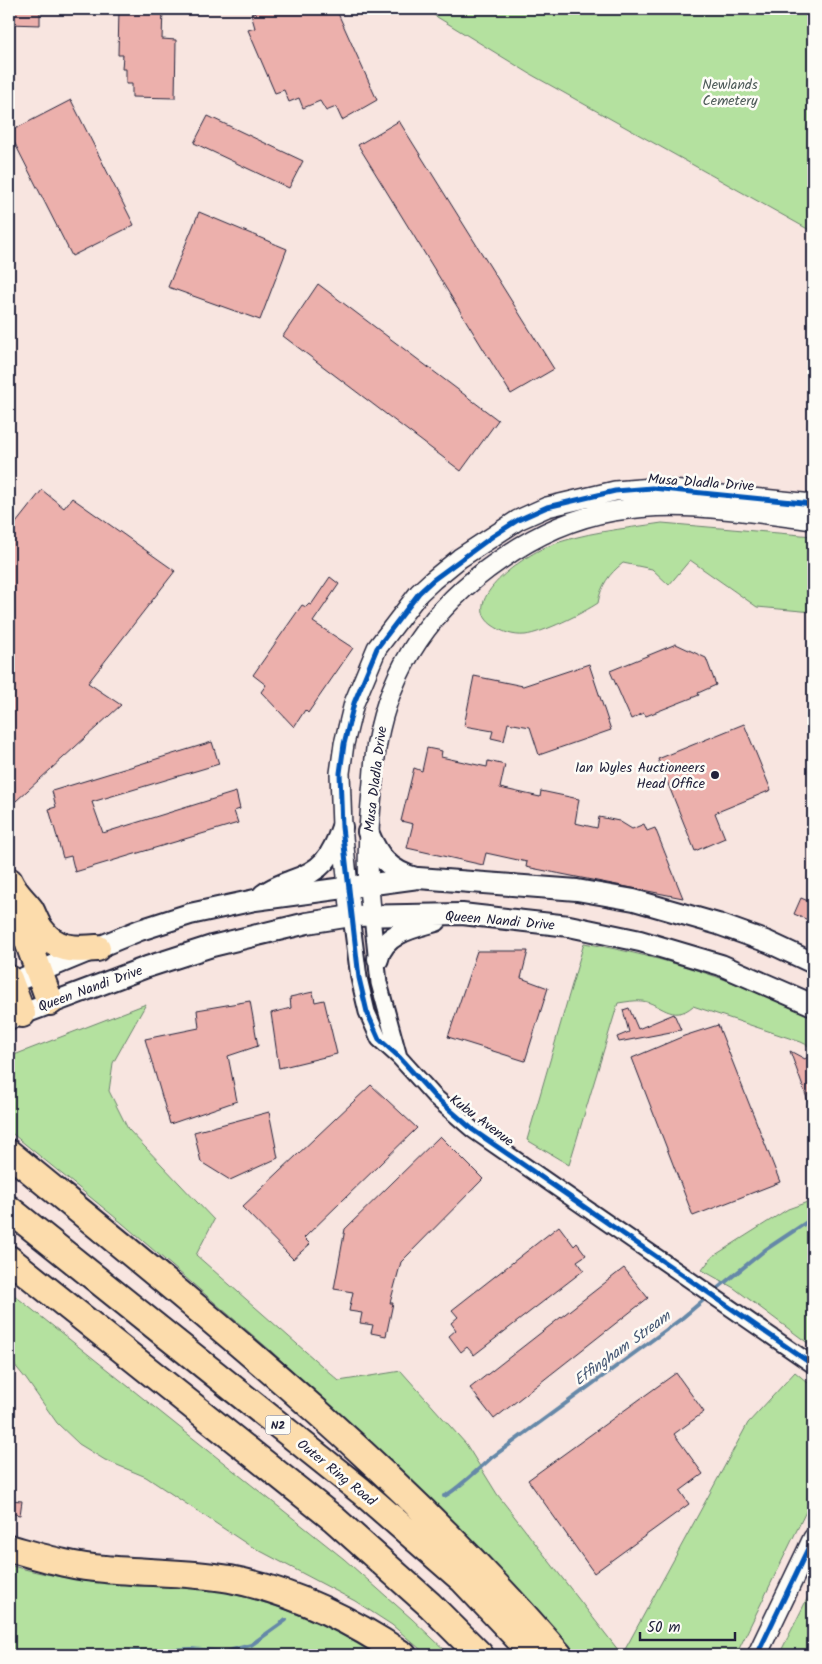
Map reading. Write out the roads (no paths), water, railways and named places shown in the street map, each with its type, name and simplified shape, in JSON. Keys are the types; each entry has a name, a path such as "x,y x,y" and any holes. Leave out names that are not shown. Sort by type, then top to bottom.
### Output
{"highway":[{"path":"12,887 30,910 41,930 58,945 77,949 97,948"},
{"path":"12,887 17,913 50,1002"},
{"path":"9,982 16,1017"},
{"path":"9,1153 288,1385 468,1557 559,1655"},
{"name":"Outer Ring Road","path":"9,1209 376,1503 463,1580 534,1655"},
{"path":"9,1259 334,1519 430,1605 480,1655"},
{"path":"9,1548 59,1563 104,1569 188,1573 232,1580 273,1590 309,1603 349,1622 403,1655"}],"main road":[{"path":"256,900 271,888 307,875 324,864 335,848 342,827"},
{"path":"368,832 376,851 385,863 403,875 418,878 577,890 634,900 718,924 768,942 813,963"},
{"path":"9,982 140,930 190,914 256,900 418,878"},
{"path":"378,959 382,947 403,931 462,914"},
{"name":"Queen Nandi Drive","path":"16,1017 50,1002 212,946 307,923 351,916 462,914 569,926 640,941 721,965 813,1005"}],"street":[{"name":"Musa Dladla Drive","path":"351,916 342,827 340,773 344,744 354,703 377,648 418,593 453,564 492,536 518,520 547,507 635,488 676,489 813,504"},
{"name":"Musa Dladla Drive","path":"372,916 368,886 368,832 377,743 388,700 399,675 418,640 439,611 489,567 526,541 571,522 614,511 659,506 709,508 813,520"},
{"name":"Kubu Avenue","path":"351,916 367,1012 379,1039 399,1057 435,1097 473,1130 813,1365"},
{"name":"Kubu Avenue","path":"372,916 379,983 399,1057"},
{"path":"757,1655 808,1554 813,1538"}],"waterway":[{"name":"Effingham Stream","path":"713,1292 765,1250 813,1218"},
{"name":"Effingham Stream","path":"444,1496 460,1485 491,1458 681,1319 707,1297"},
{"name":"Effingham Stream","path":"123,1655 132,1652 191,1649 225,1652 251,1645 286,1620"}],"place":[{"name":"Ian Wyles Auctioneers Head Office","path":"715,775"}],"park label":[{"name":"Newlands Cemetery","path":"730,92"}]}
